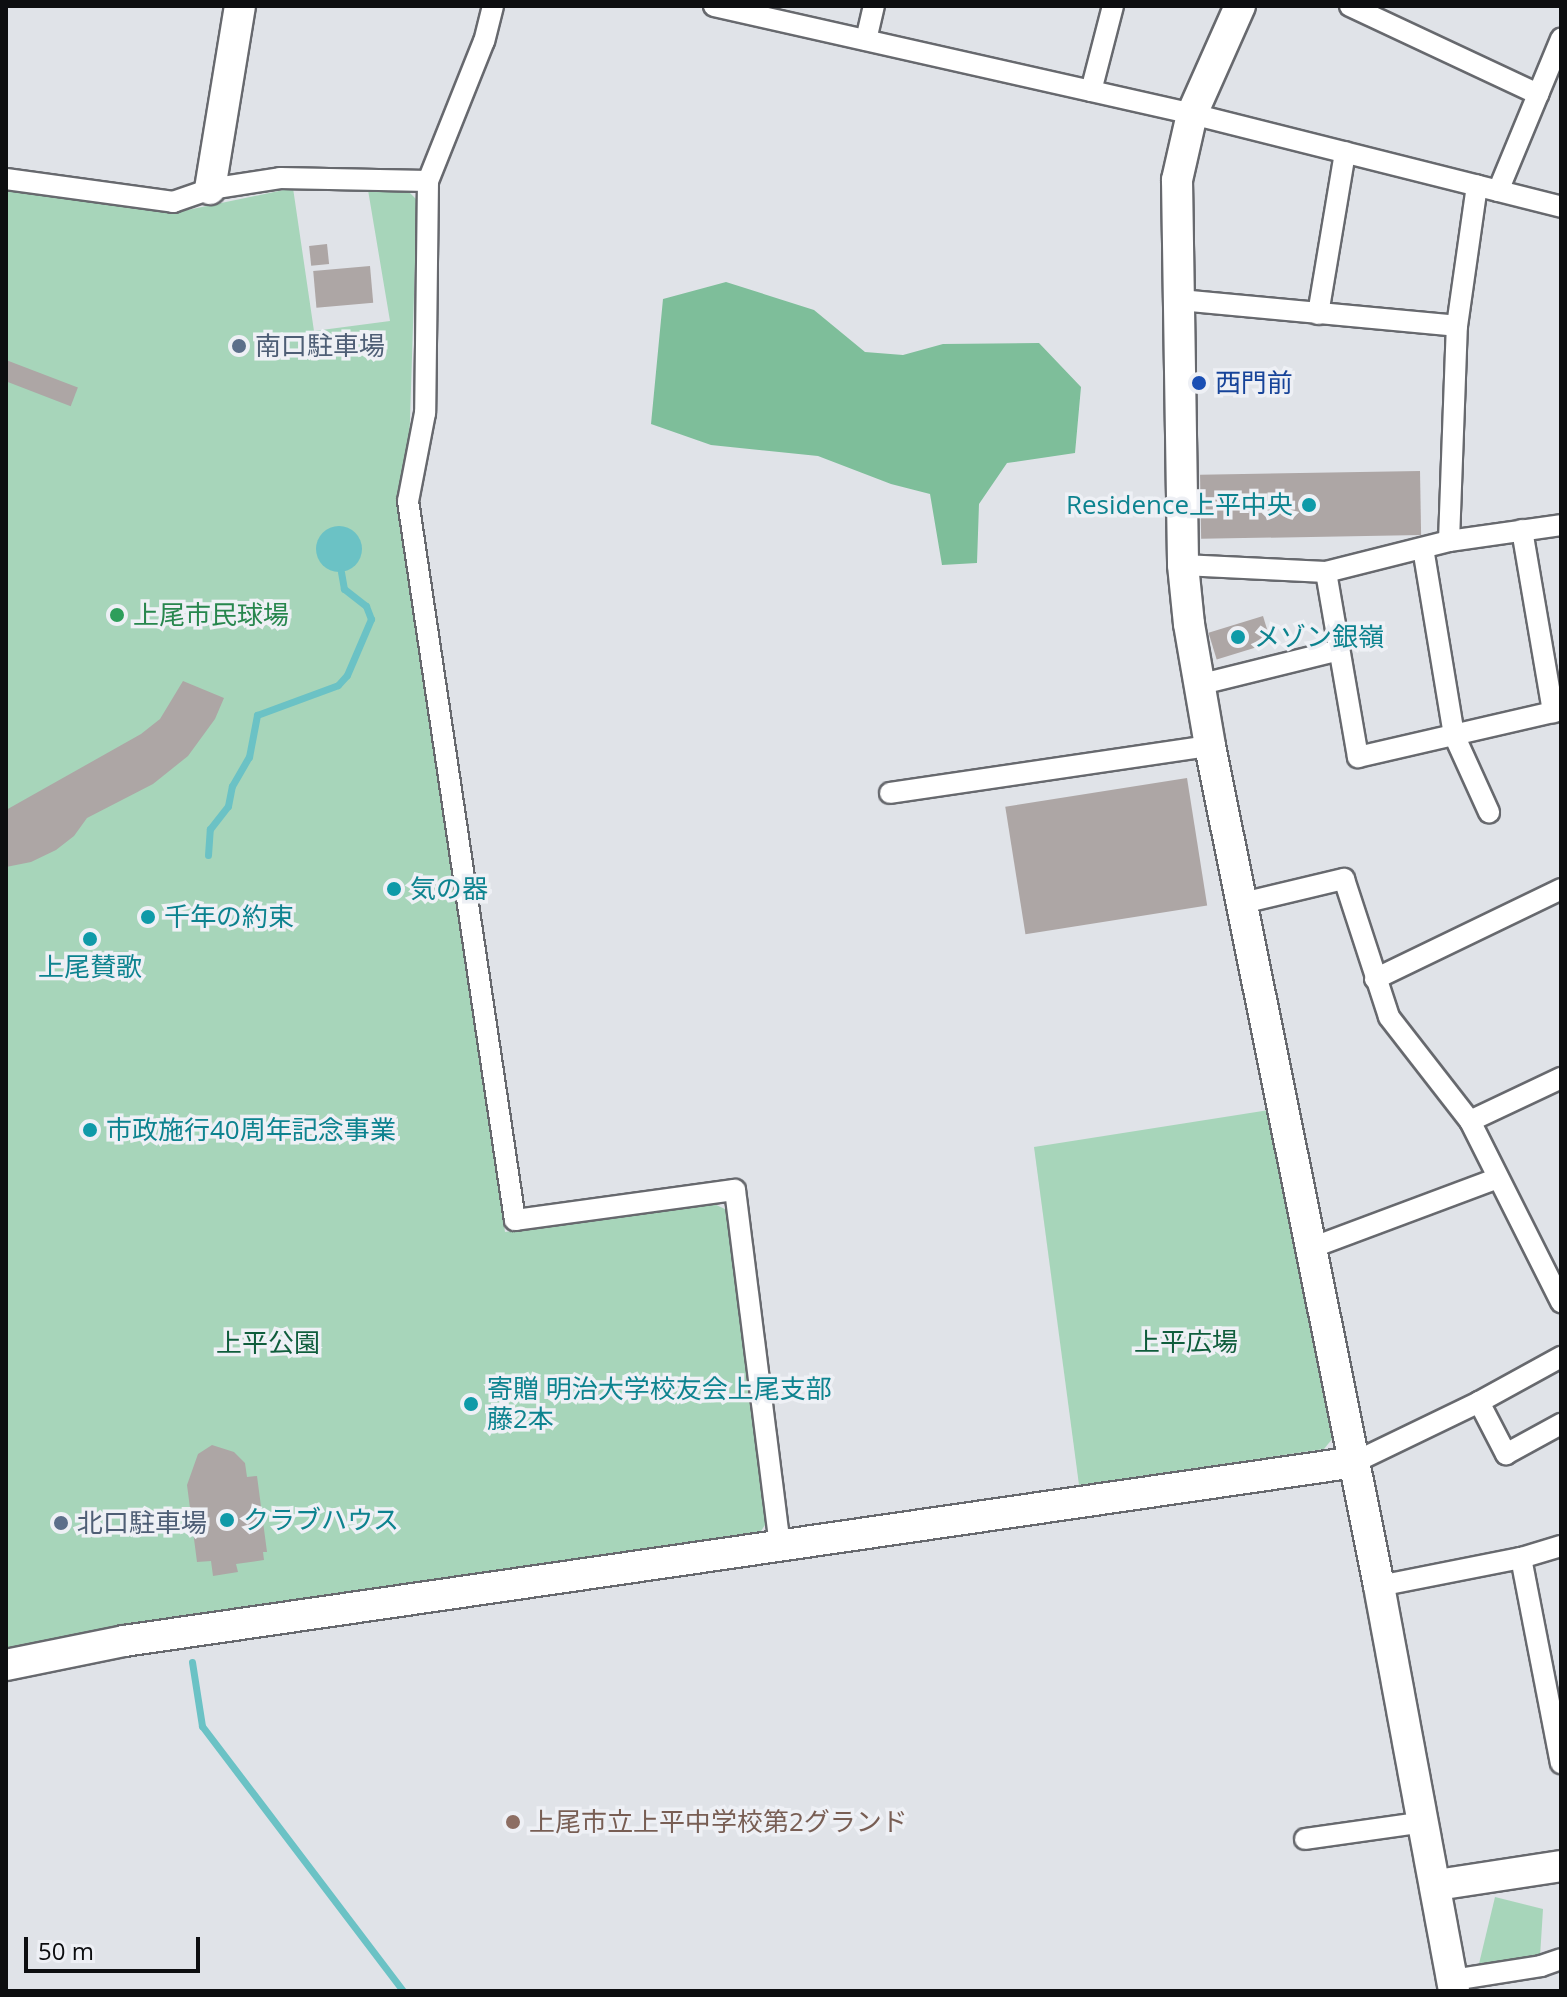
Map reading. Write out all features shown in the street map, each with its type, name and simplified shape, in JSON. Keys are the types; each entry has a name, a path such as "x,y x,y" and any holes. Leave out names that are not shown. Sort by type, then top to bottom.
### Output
{"street":[{"path":"210,189 240,6"},
{"path":"493,6 484,41 428,181 425,413 408,501 515,1220 735,1190 780,1546"},
{"path":"714,6 1192,114 1561,207"},
{"path":"866,40 874,6"},
{"path":"1091,91 1113,6"},
{"path":"1240,6 1192,114 1177,180 1183,565 1198,685 1355,1462 1454,1985 1561,1959"},
{"path":"1350,6 1538,94"},
{"path":"1498,191 1559,50"},
{"path":"1318,314 1345,152"},
{"path":"6,179 173,202 210,189 280,178 428,181"},
{"path":"1449,541 1457,326 1477,185"},
{"path":"1179,300 1457,326"},
{"path":"1183,565 1326,572 1449,541 1561,525"},
{"path":"1326,572 1358,757 1557,711 1522,530"},
{"path":"1423,548 1454,735 1489,812"},
{"path":"1198,685 1339,650"},
{"path":"890,793 1210,746"},
{"path":"1243,903 1344,879 1389,1017 1470,1121 1496,1179 1561,1302"},
{"path":"1375,979 1561,889"},
{"path":"1470,1121 1561,1078"},
{"path":"1311,1248 1496,1179"},
{"path":"6,1665 124,1641 1355,1462 1479,1402 1561,1357"},
{"path":"1479,1402 1506,1454 1561,1424"},
{"path":"1379,1586 1521,1558 1561,1546"},
{"path":"1521,1558 1561,1763"},
{"path":"1305,1839 1425,1822"},
{"path":"1437,1885 1561,1866"}],"green space":[{"name":"上平公園","path":"6,188 173,213 293,188 314,331 390,321 368,190 407,190 417,200 409,451 399,496 505,1232 712,1203 727,1210 767,1522 757,1537 6,1649"},
{"path":"726,282 814,310 865,352 903,355 943,344 1039,343 1081,387 1075,453 1007,463 979,504 977,563 942,565 930,494 891,484 818,456 711,445 651,424 663,299"},
{"name":"上平広場","path":"1269,1110 1333,1438 1324,1449 1079,1485 1034,1147"},
{"path":"1495,1897 1543,1909 1540,1957 1478,1968"}],"water":[{"path":"339,526 355,533 362,549 355,565 339,572 323,565 316,549 323,533"}],"building":[{"path":"327,244 329,264 311,266 309,246"},
{"path":"370,266 373,303 316,308 313,271"},
{"path":"6,360 78,388 71,406 6,381"},
{"name":"Residence上平中央","path":"1420,471 1421,535 1201,539 1200,475"},
{"name":"メゾン銀嶺","path":"1263,616 1271,643 1217,659 1208,633"},
{"path":"183,681 224,698 215,719 188,756 153,784 87,818 74,836 56,850 31,862 6,867 6,810 141,734 160,719"},
{"path":"1187,778 1207,905 1025,934 1005,807"},
{"name":"クラブハウス","path":"212,1445 234,1452 245,1463 247,1477 257,1476 267,1552 263,1552 264,1560 236,1564 238,1572 213,1576 211,1561 197,1562 187,1485 198,1454"}],"waterway":[{"path":"208,855 210,829 228,806 232,786 249,757 257,715 338,685 347,675 371,619 366,606 344,589 341,572"},
{"path":"192,1662 202,1726 403,1991"}],"place":[{"name":"南口駐車場","path":"239,346"},
{"name":"西門前","path":"1199,383"},
{"name":"Residence上平中央","path":"1309,505"},
{"name":"上尾市民球場","path":"117,615"},
{"name":"メゾン銀嶺","path":"1238,637"},
{"name":"気の器","path":"394,889"},
{"name":"千年の約束","path":"148,917"},
{"name":"上尾賛歌","path":"90,939"},
{"name":"市政施行40周年記念事業","path":"90,1130"},
{"name":"寄贈 明治大学校友会上尾支部 藤2本","path":"471,1404"},
{"name":"クラブハウス","path":"227,1520"},
{"name":"北口駐車場","path":"61,1523"},
{"name":"上尾市立上平中学校第2グランド","path":"513,1822"}]}
